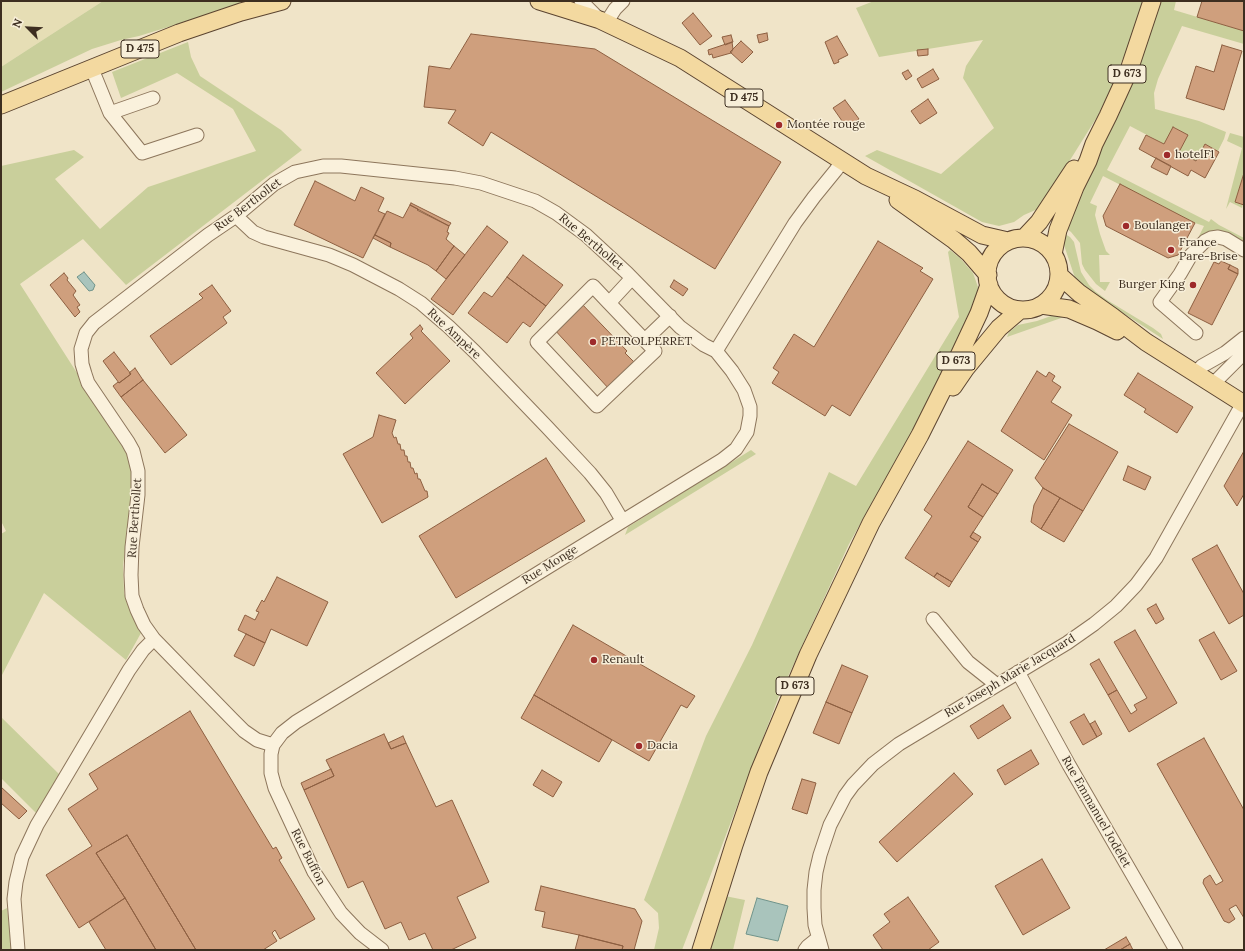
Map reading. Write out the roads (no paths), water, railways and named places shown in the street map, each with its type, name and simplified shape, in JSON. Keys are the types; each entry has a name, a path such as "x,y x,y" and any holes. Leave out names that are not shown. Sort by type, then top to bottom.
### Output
{"main road":[{"name":"D 475","path":"1,105 185,31 241,12 282,1"},
{"name":"D 475","path":"539,1 608,24 680,58 866,176 954,240 969,253 988,280"},
{"name":"D 673","path":"1053,254 1058,230 1094,144 1129,70 1152,1"},
{"name":"D 673","path":"1016,240 1039,222 1082,157 1094,144"},
{"name":"D 475","path":"866,176 915,199 982,235 1016,240"},
{"path":"1016,240 1038,241 1053,254 1058,264 1059,274 1056,290 1049,299 1041,305 1028,310 1020,310 1007,306 996,297 988,280 988,268 993,255 997,250 1016,240"},
{"path":"1059,274 1079,293 1114,317 1146,342 1244,404"},
{"name":"D 673","path":"701,950 759,772 808,654 871,523 920,435 948,379 978,313 988,280"},
{"path":"1041,305 1069,309 1122,334 1146,342"},
{"name":"D 673","path":"920,435 966,368 999,328 1020,310"}],"street":[{"path":"581,1 608,24 615,9 623,1"},
{"path":"92,69 110,114 142,153 197,135"},
{"path":"110,114 153,98"},
{"path":"716,351 796,223 843,160"},
{"name":"Rue Berthollet","path":"273,745 257,740 244,731 154,639 144,625 137,610 132,596 131,586 132,547 138,471 133,452 123,433 88,384 82,364 81,349 86,333 94,323 208,235 236,216 274,184 295,172 323,166 347,166 455,178 481,183 508,191 535,202 556,213 586,235 692,337 716,351"},
{"name":"Rue Ampère","path":"236,216 253,232 264,237 329,255 353,265 399,289 421,303 460,337 548,427 606,493 622,520"},
{"path":"1196,333 1160,302 1180,274 1191,255 1204,241 1218,237 1226,239 1244,250"},
{"path":"609,302 632,278"},
{"path":"593,286 609,302 655,350 597,406 537,342 593,286"},
{"path":"645,340 670,316"},
{"path":"1196,373 1202,366 1225,353 1244,338"},
{"name":"Rue Monge","path":"273,745 282,733 296,722 622,520 722,460 736,449 744,438 749,425 750,416 748,398 732,371 716,351"},
{"path":"1213,384 1244,353"},
{"name":"Rue Joseph Marie Jacquard","path":"820,944 814,908 816,872 824,839 845,796 863,774 885,754 914,734 1067,643 1116,606 1136,585 1156,558 1244,404"},
{"path":"933,619 968,662 997,684"},
{"path":"18,950 14,899 16,882 22,857 37,825 129,670 143,650 154,639"},
{"name":"Rue Emmanuel Jodelet","path":"1018,672 1069,765 1176,950"},
{"name":"Rue Buffon","path":"273,745 271,754 271,773 275,788 314,872 340,913 360,933 382,950"},
{"path":"805,950 808,946 820,944"}],"water":[{"path":"84,272 95,285 93,290 89,291 77,277"},
{"path":"757,898 788,906 778,941 746,934"}],"place":[{"name":"Montée rouge","path":"779,125"},
{"name":"hotelF1","path":"1167,155"},
{"name":"Boulanger","path":"1126,226"},
{"name":"France Pare-Brise","path":"1171,250"},
{"name":"Burger King","path":"1193,285"},
{"name":"PETROLPERRET","path":"593,342"},
{"name":"Renault","path":"594,660"},
{"name":"Dacia","path":"639,746"}]}
